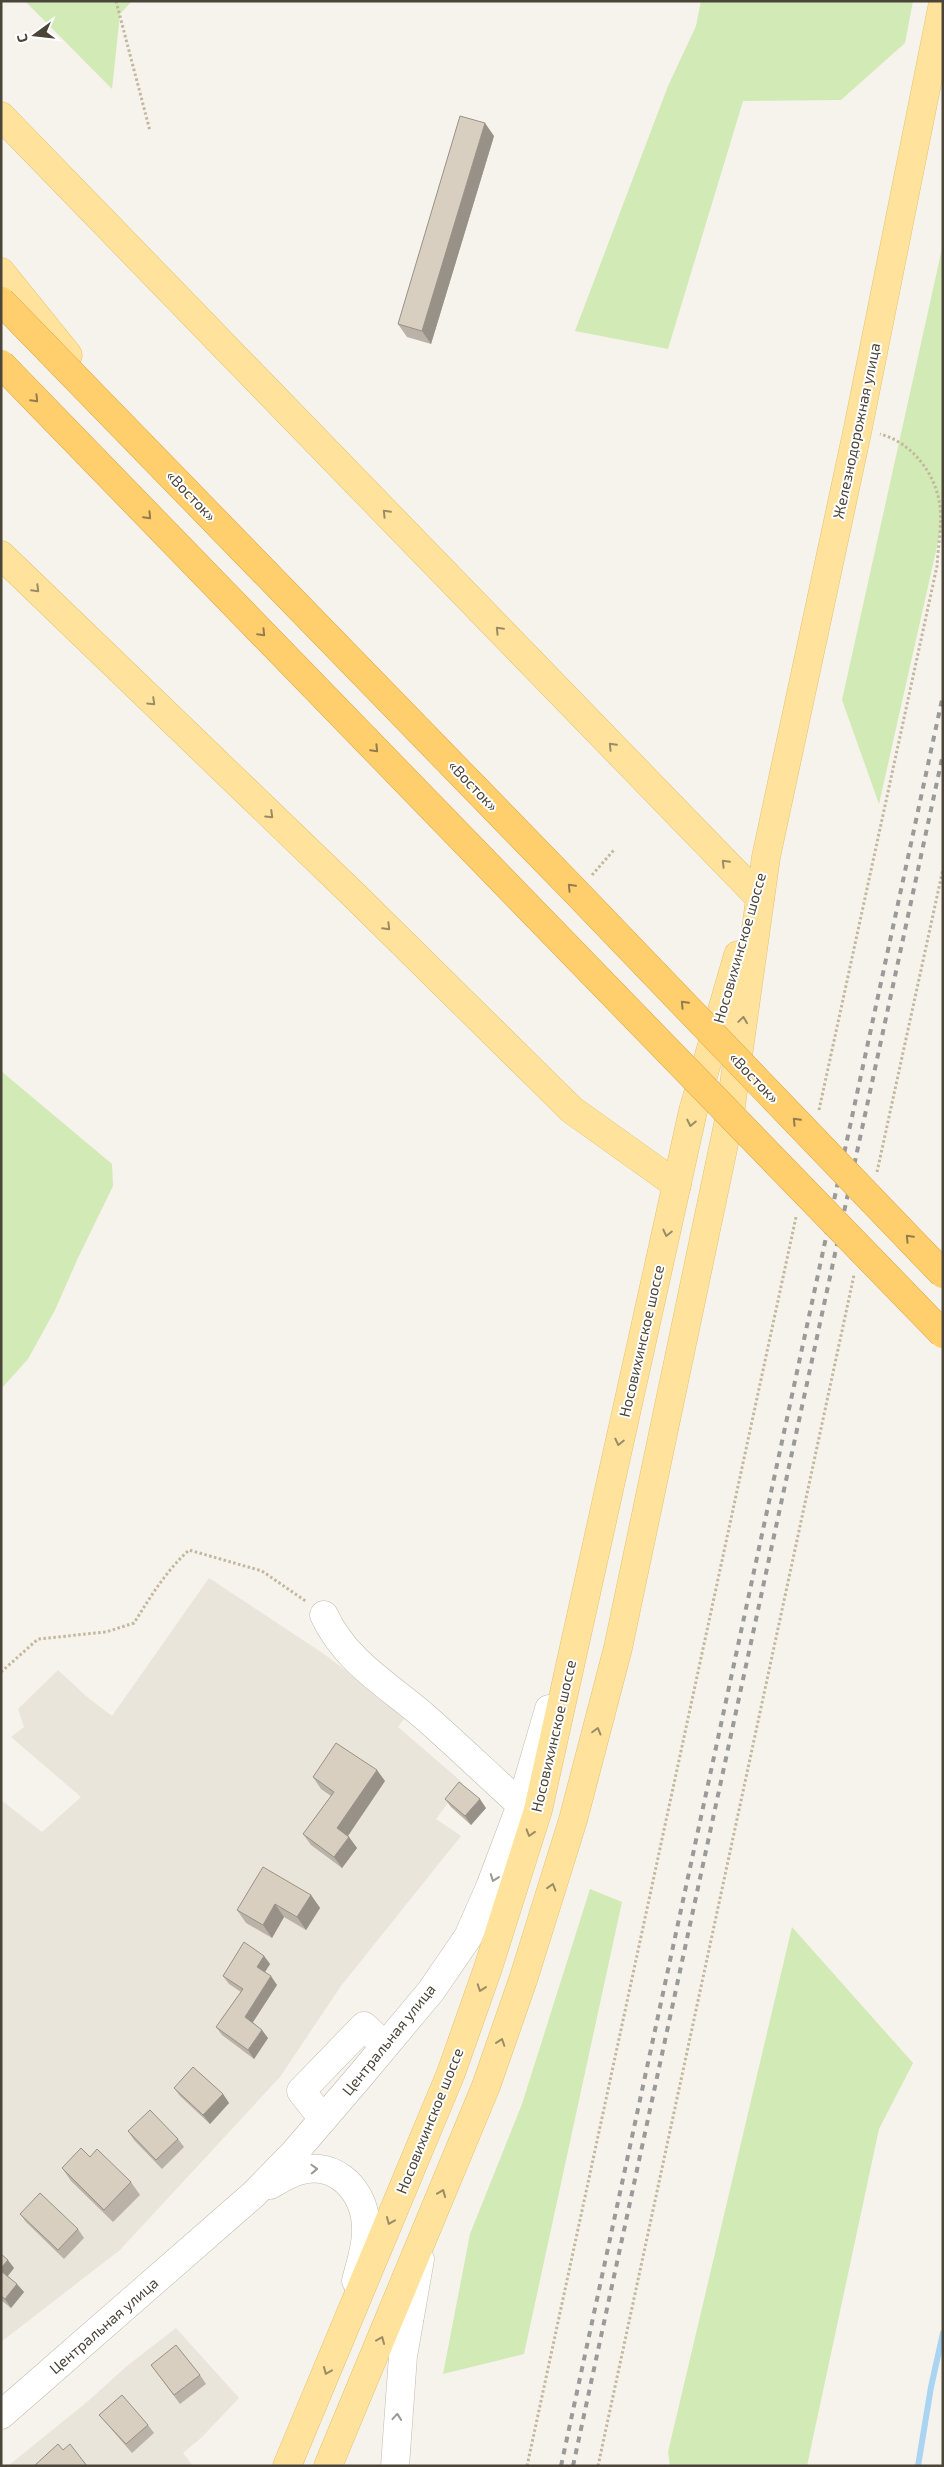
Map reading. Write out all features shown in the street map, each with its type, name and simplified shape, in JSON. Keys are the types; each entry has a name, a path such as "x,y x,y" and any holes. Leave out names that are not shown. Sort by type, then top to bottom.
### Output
{"highway":[{"name":"«Восток»","path":"1,301 576,892 943,1274"},
{"path":"1,364 943,1334"}],"main road":[{"name":"Железнодорожная улица","path":"766,857 858,428 943,3"},
{"path":"1,116 757,896"},
{"path":"1,272 141,445"},
{"path":"1,555 356,897 572,1110 678,1185"},
{"name":"Носовихинское шоссе","path":"287,2466 451,2073 491,1959 538,1810 693,1111 757,896 766,857"},
{"name":"Носовихинское шоссе","path":"328,2466 486,2086 523,1980 574,1820 618,1648 729,1120 757,896"}],"street":[{"name":"Центральная улица","path":"1,2415 254,2194 323,2119 431,1991 468,1937 490,1888 521,1805 596,1547"},
{"path":"324,1615 337,1640 351,1657 424,1716 521,1805"},
{"path":"254,2194 285,2177 299,2171 311,2169 324,2169 336,2174 357,2193 364,2211 366,2229 364,2250 342,2336"},
{"path":"395,2466 403,2356 424,2238"}],"path":[{"path":"116,1 150,131"},
{"path":"819,1111 937,566 939,501 930,476 916,455 897,439 858,428"},
{"path":"576,892 614,850"},
{"path":"874,1182 943,869"},
{"path":"527,2466 798,1208"},
{"path":"598,2466 855,1269"},
{"path":"1,1672 38,1639 106,1632 134,1623 160,1581 189,1550 262,1571 324,1615"}],"shaded area":[{"path":"209,1578 324,1654 406,1716 398,1727 463,1783 436,1819 461,1836 341,1986 280,2077 120,2250 1,2342 1,1800 42,1832 81,1797 11,1737 24,1727 18,1709 58,1670 86,1696 112,1716"},
{"path":"176,2328 239,2398 201,2438 183,2453 193,2466 8,2466 87,2402 127,2366"}],"green space":[{"path":"25,1 132,1 120,14 112,89"},
{"path":"701,1 913,1 905,43 841,100 743,101 668,349 575,331 668,86 696,26"},
{"path":"943,244 943,520 879,804 842,700"},
{"path":"1,1071 112,1164 113,1186 55,1310 28,1359 1,1389"},
{"path":"590,1889 622,1902 524,2354 443,2374 470,2234 522,2104"},
{"path":"792,1927 913,2063 879,2129 807,2466 670,2466 668,2452"}],"building":[{"path":"460,116 485,123 422,331 398,324"},
{"path":"336,1743 377,1770 337,1828 349,1837 334,1857 303,1834 334,1792 313,1777"},
{"path":"459,1782 480,1799 465,1816 445,1799"},
{"path":"263,1867 311,1895 297,1917 275,1904 263,1925 237,1910"},
{"path":"244,1942 264,1956 257,1967 271,1976 245,2017 262,2030 248,2050 216,2027 243,1989 223,1976"},
{"path":"193,2067 223,2094 203,2115 174,2088"},
{"path":"150,2110 178,2139 156,2160 128,2131"},
{"path":"81,2148 90,2157 97,2149 131,2182 104,2210 62,2168"},
{"path":"40,2193 78,2229 58,2250 20,2214"},
{"path":"1,2254 8,2260 1,2268"},
{"path":"1,2271 17,2284 5,2299 1,2296"},
{"path":"176,2345 200,2375 174,2395 151,2365"},
{"path":"122,2395 148,2425 126,2444 99,2415"},
{"path":"58,2444 63,2450 70,2444 87,2466 34,2466"}],"waterway":[{"path":"918,2466 931,2387 943,2333"}],"railway":[{"path":"561,2466 943,695"},
{"path":"573,2466 943,754"}]}
